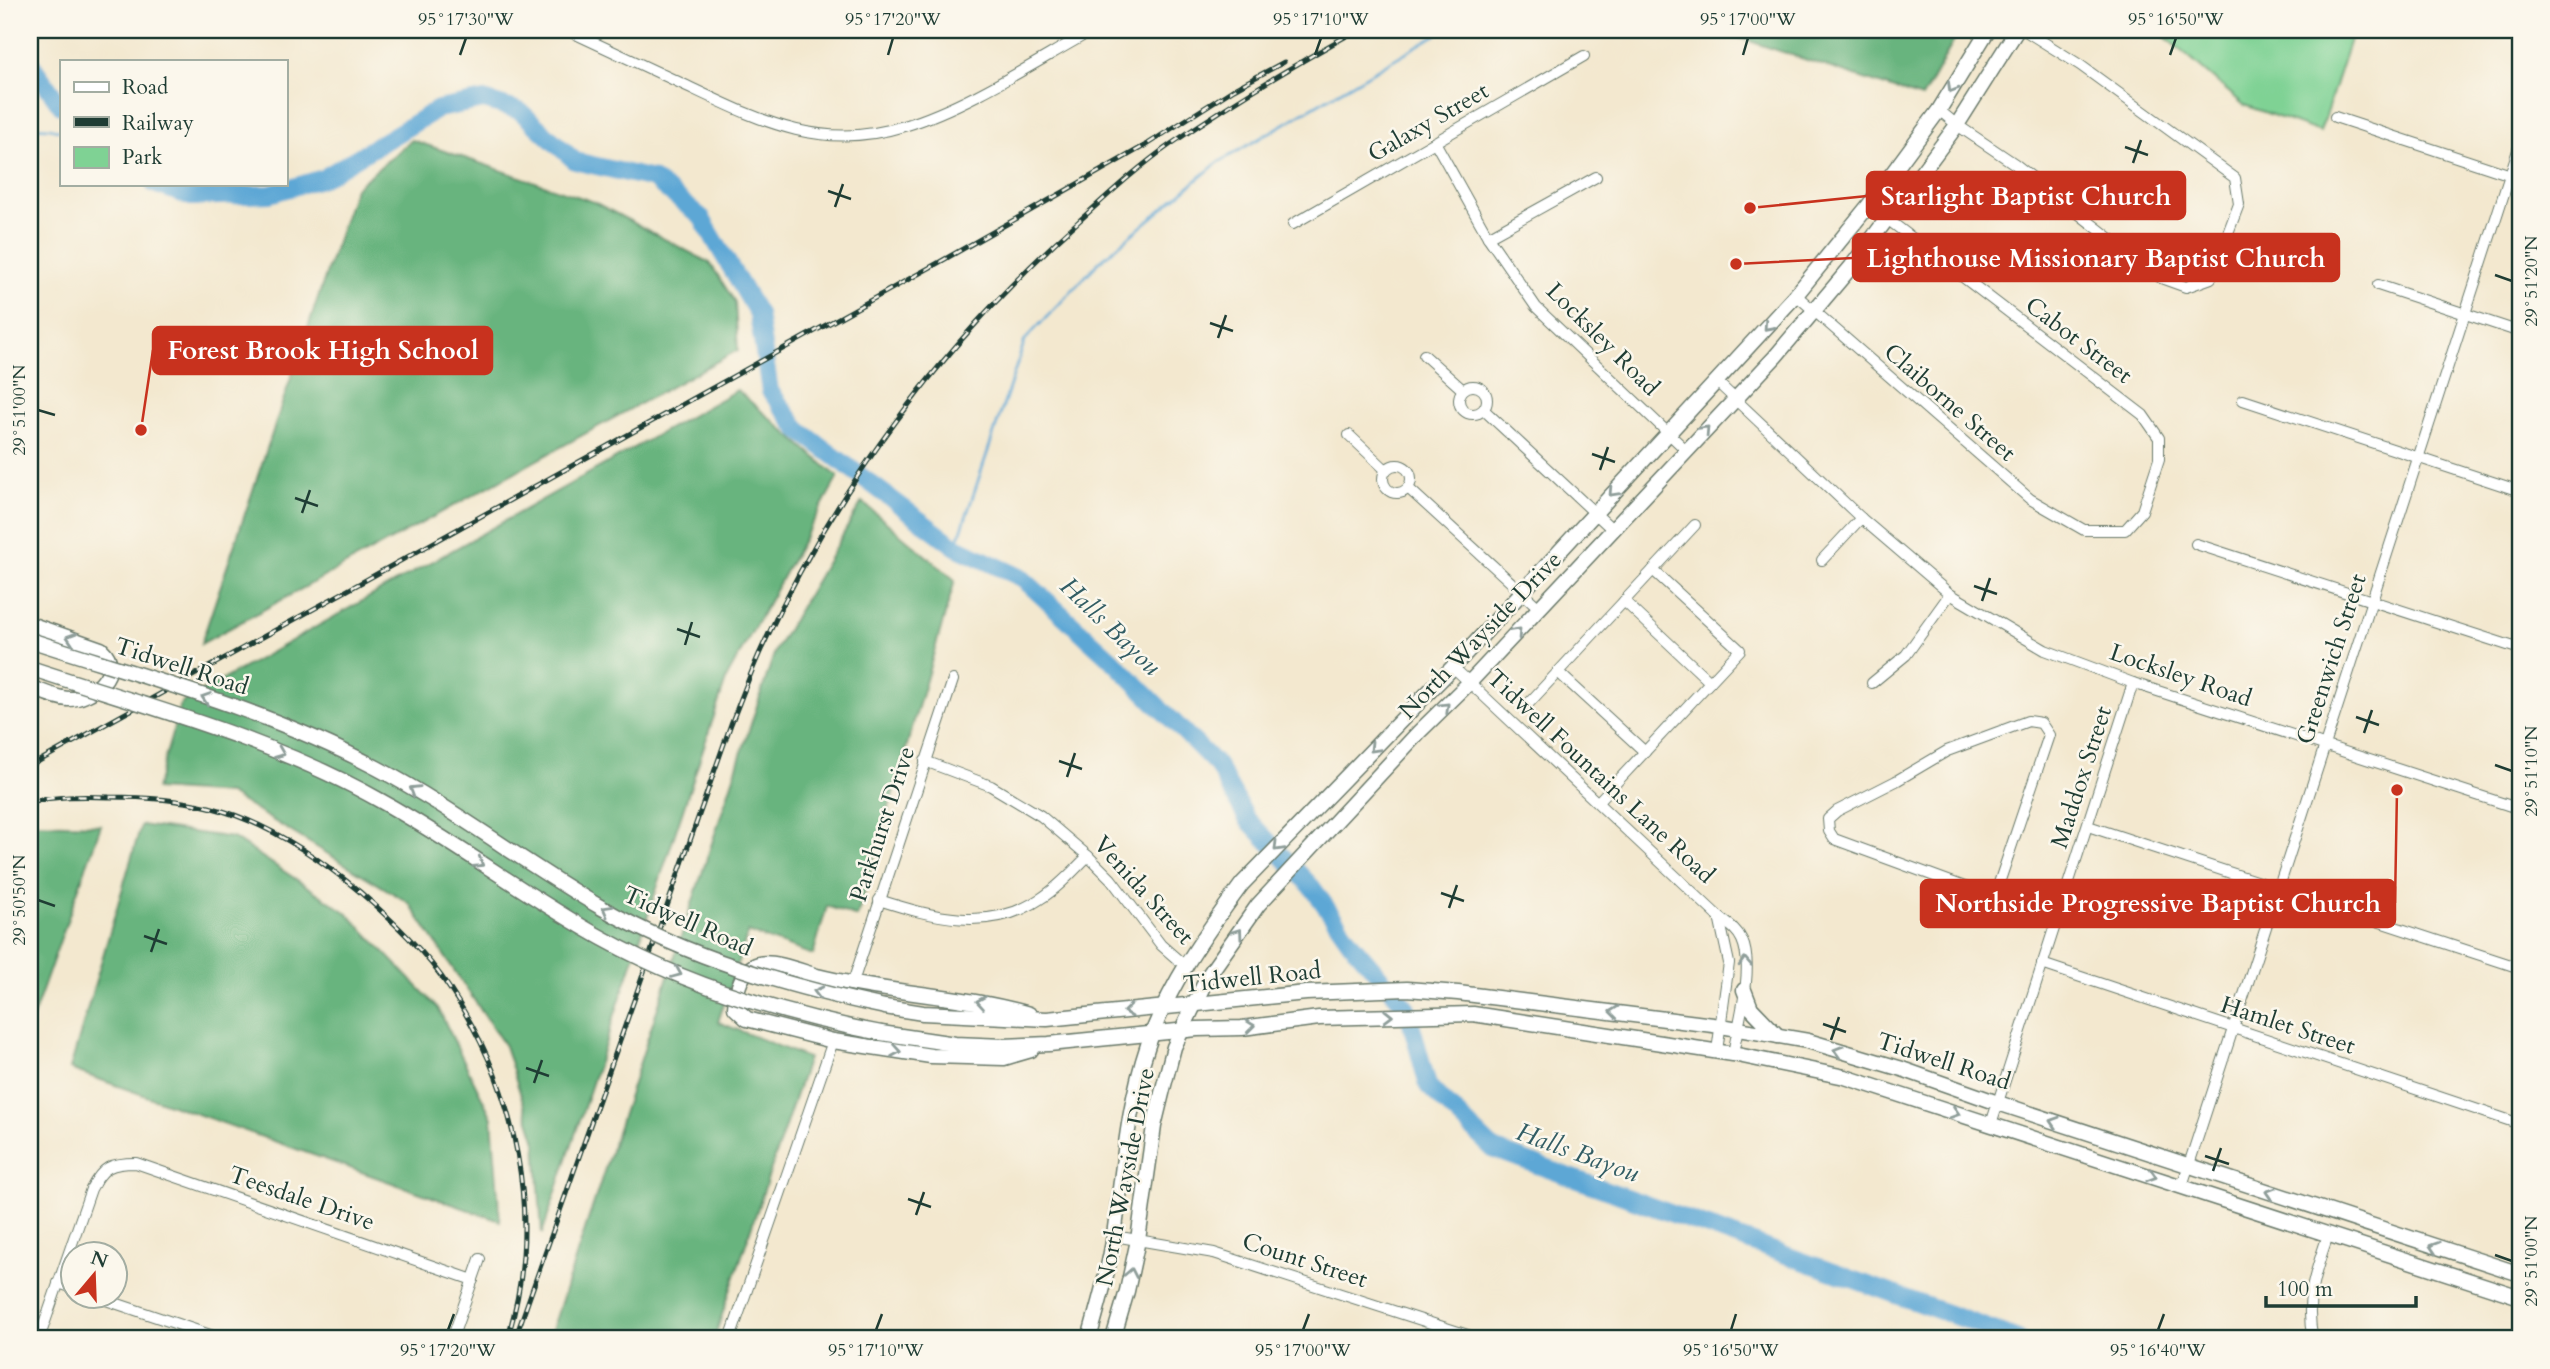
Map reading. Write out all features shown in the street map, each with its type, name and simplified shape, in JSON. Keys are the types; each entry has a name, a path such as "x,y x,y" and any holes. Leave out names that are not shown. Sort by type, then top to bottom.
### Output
{"main road":[{"name":"North Wayside Drive","path":"1088,1339 1104,1286 1114,1236 1129,1123 1148,1046 1185,966 1213,922 1242,884 1452,667 1796,295 1869,205 1939,110 1988,30"},
{"name":"North Wayside Drive","path":"1113,1339 1138,1240 1154,1126 1174,1047 1218,960 1258,905 1323,834 1470,682 1775,357 1888,221 1957,125 2017,30"},
{"path":"30,624 96,646 108,657 111,667 107,679 79,697 64,699 30,687"},
{"name":"Tidwell Road","path":"30,640 258,715 331,746 377,768 603,909 672,943 738,970 778,982 923,1013 1047,1019 1306,993 1406,989 1721,1026 1808,1041 1902,1069 2188,1167 2520,1274"},
{"name":"Tidwell Road","path":"30,668 244,738 312,766 381,801 551,908 643,959 782,1011 881,1033 955,1044 1003,1046 1242,1028 1319,1018 1474,1014 1717,1051 1845,1077 2520,1297"},
{"path":"1047,1019 992,1004 853,982 762,963 751,968 736,991 735,1008 747,1019 833,1041 931,1056 1004,1058 1049,1044"},
{"path":"1744,990 1756,1016 1779,1037"},
{"path":"2328,1234 2335,1215"}],"street":[{"path":"567,30 776,127 844,136 903,127 948,109 1093,30"},
{"path":"1939,110 2015,164 2161,278 2186,287 2211,278 2239,204 2235,178 2080,65 2024,30"},
{"name":"Galaxy Street","path":"1293,224 1584,55"},
{"path":"2335,117 2515,176"},
{"name":"Locksley Road","path":"1435,142 1488,237 1536,307 1686,450"},
{"name":"Greenwich Street","path":"2182,1186 2465,314 2515,176 2520,144"},
{"path":"1488,237 1596,177"},
{"name":"Cabot Street","path":"1869,205 2143,415 2159,438 2159,459 2142,511 2125,530 2084,530"},
{"path":"2378,285 2520,332"},
{"name":"Claiborne Street","path":"1796,295 2030,499 2084,530"},
{"path":"1424,355 1463,390"},
{"name":"Locksley Road","path":"1717,382 1861,518 1950,594 2045,650 2133,683 2520,809"},
{"path":"1475,386 1483,389 1487,402 1484,410 1476,414 1463,410 1459,398 1463,390 1475,386"},
{"path":"2243,400 2520,491"},
{"path":"1484,410 1612,529"},
{"path":"1349,435 1386,470"},
{"path":"1397,465 1409,471 1411,476 1408,488 1397,493 1386,488 1386,470 1397,465"},
{"path":"1408,488 1539,608"},
{"path":"1822,561 1861,518"},
{"path":"1529,703 1695,525"},
{"path":"2196,544 2520,649"},
{"path":"1598,802 1740,650 1653,570"},
{"path":"1872,683 1906,655 1950,594"},
{"path":"1624,601 1710,682"},
{"name":"Tidwell Fountains Lane Road","path":"1452,667 1719,917 1735,928 1743,941 1746,972 1734,1054"},
{"path":"1558,672 1645,752"},
{"name":"Parkhurst Drive","path":"853,982 953,680"},
{"name":"Maddox Street","path":"1992,1124 2133,683"},
{"path":"1995,895 2049,735 2041,723 2028,721 1947,751 1896,781 1837,810 1828,819 1829,831 1834,839 1978,892 2011,899 2022,894 2061,908"},
{"name":"Venida Street","path":"925,761 976,780 1041,816 1111,879 1161,945 1185,966"},
{"path":"2088,826 2520,968"},
{"path":"879,900 943,919 993,917 1014,912 1039,900 1088,856"},
{"path":"2011,899 2015,908 2056,923"},
{"name":"Tidwell Fountains Lane Road","path":"1717,1051 1729,964 1719,917"},
{"name":"Hamlet Street","path":"2042,964 2520,1124"},
{"path":"730,1339 833,1041"},
{"name":"Teesdale Drive","path":"58,1283 91,1189 100,1173 116,1163 136,1163 472,1280"},
{"path":"2314,1339 2308,1314 2313,1282 2328,1234"},
{"name":"Count Street","path":"1114,1236 1214,1253 1480,1339"},
{"path":"452,1339 480,1259"},
{"path":"39,1339 58,1283"},
{"path":"130,1308 222,1339"}],"green space":[{"path":"1728,30 1960,30 1922,98 1731,35"},
{"path":"2157,30 2353,30 2320,132 2244,105"},
{"path":"412,140 594,202 710,263 735,302 738,350 201,644 355,188"},
{"path":"737,390 838,477 727,677 542,1234 536,1142 505,1046 409,903 229,794 156,789 181,703"},
{"path":"862,502 955,580 857,917 827,906 813,955 748,932 718,1022 808,1058 714,1339 549,1339 775,651"},
{"path":"30,823 101,825 30,1025"},
{"path":"141,825 233,838 346,912 438,1008 492,1118 500,1221 70,1069"}],"waterway":[{"path":"956,547 1025,340 1100,261 1216,164 1444,30"},
{"name":"Halls Bayou","path":"30,62 60,105"},
{"name":"Halls Bayou","path":"160,186 191,197 270,194 323,178 438,109 484,100 520,111 575,161 653,179 701,217 758,314 770,391 799,430 956,547 1022,578 1113,661 1217,765 1247,819 1312,887 1352,944 1407,1008 1428,1086 1493,1149 2018,1339"},
{"path":"30,127 60,131"}],"railway":[{"path":"515,1339 731,724 761,650 790,590 859,475 897,420 983,316 1078,222 1159,153 1263,85 1357,30"},
{"path":"30,766 938,263 1146,145 1234,89 1284,62"},
{"path":"30,802 69,797 146,798 197,804 230,813 289,841 326,866 372,903 420,950 441,975 473,1028 492,1068 507,1111 523,1199 524,1244 519,1289 509,1333"}],"place":[{"name":"Starlight Baptist Church","path":"1750,208"},
{"name":"Lighthouse Missionary Baptist Church","path":"1736,264"},
{"name":"Forest Brook High School","path":"141,430"},
{"name":"Northside Progressive Baptist Church","path":"2397,790"}]}
